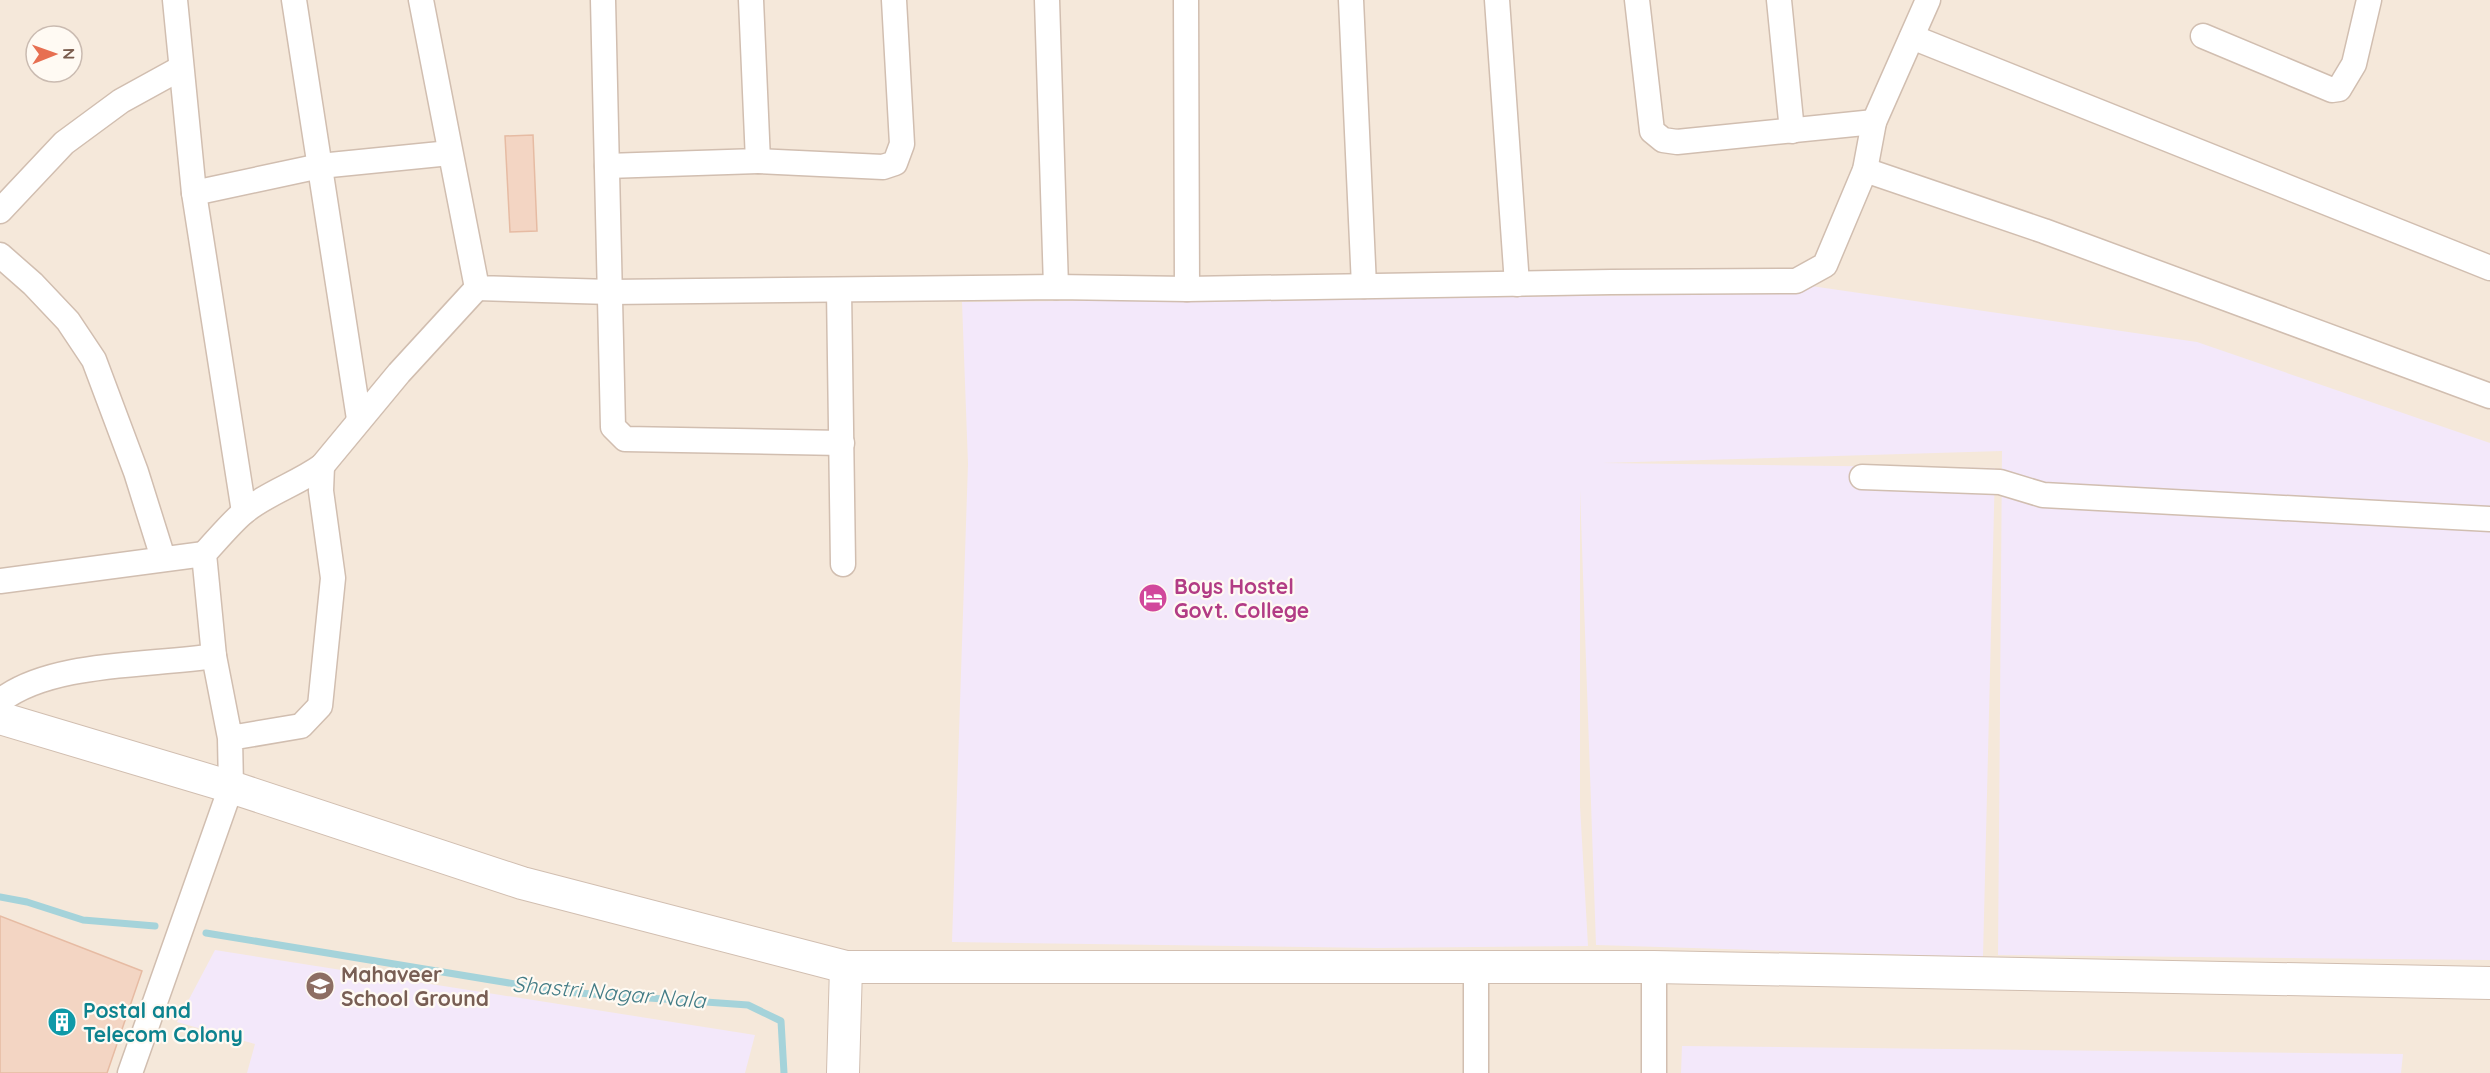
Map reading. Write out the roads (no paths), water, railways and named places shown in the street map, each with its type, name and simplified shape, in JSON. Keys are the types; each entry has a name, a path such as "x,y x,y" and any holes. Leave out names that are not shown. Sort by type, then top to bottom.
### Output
{"street":[{"path":"175,0 194,193 244,512"},
{"path":"294,0 359,419"},
{"path":"421,0 477,288"},
{"path":"603,0 613,427 625,439 842,443"},
{"path":"751,0 758,161"},
{"path":"607,166 758,161 883,167 895,163 902,144 894,0"},
{"path":"1047,0 1056,287"},
{"path":"1185,0 1187,289"},
{"path":"1351,0 1364,286"},
{"path":"1497,0 1517,284"},
{"path":"1637,0 1652,131 1663,140 1677,142 1874,122"},
{"path":"1779,0 1792,131"},
{"path":"0,581 204,554 244,512 270,495 303,480 322,466 359,419 477,288 610,292 1056,287 1187,289 1796,281 1825,265 1865,170 1874,122 1928,0"},
{"path":"2203,36 2332,90 2339,90 2354,64 2369,0"},
{"path":"1912,37 2490,268"},
{"path":"0,211 64,143 121,101 181,68"},
{"path":"194,193 320,166 450,153"},
{"path":"1865,170 2043,231 2490,396"},
{"path":"0,255 68,321 93,360 136,472 163,558"},
{"path":"839,290 843,564"},
{"path":"231,738 301,726 320,706 333,578 321,490 322,466"},
{"path":"1862,477 2000,482 2043,495 2490,519"},
{"path":"130,1073 231,787 231,738 214,656 204,554"},
{"path":"0,701 15,689 63,674 214,656"},
{"path":"0,718 231,787 522,883 846,967 1654,967 2490,983"},
{"path":"843,1073 846,967"},
{"path":"1476,967 1476,1073"},
{"path":"1654,967 1654,1073"}],"waterway":[{"name":"Shastri Nagar Nala","path":"0,897 27,902 83,920 155,926"},
{"name":"Shastri Nagar Nala","path":"206,933 564,992 748,1005 781,1021 784,1073"}],"place":[{"name":"Boys Hostel Govt. College","path":"1153,598"},
{"name":"Mahaveer School Ground","path":"320,986"},
{"name":"Postal and Telecom Colony","path":"62,1022"}]}
